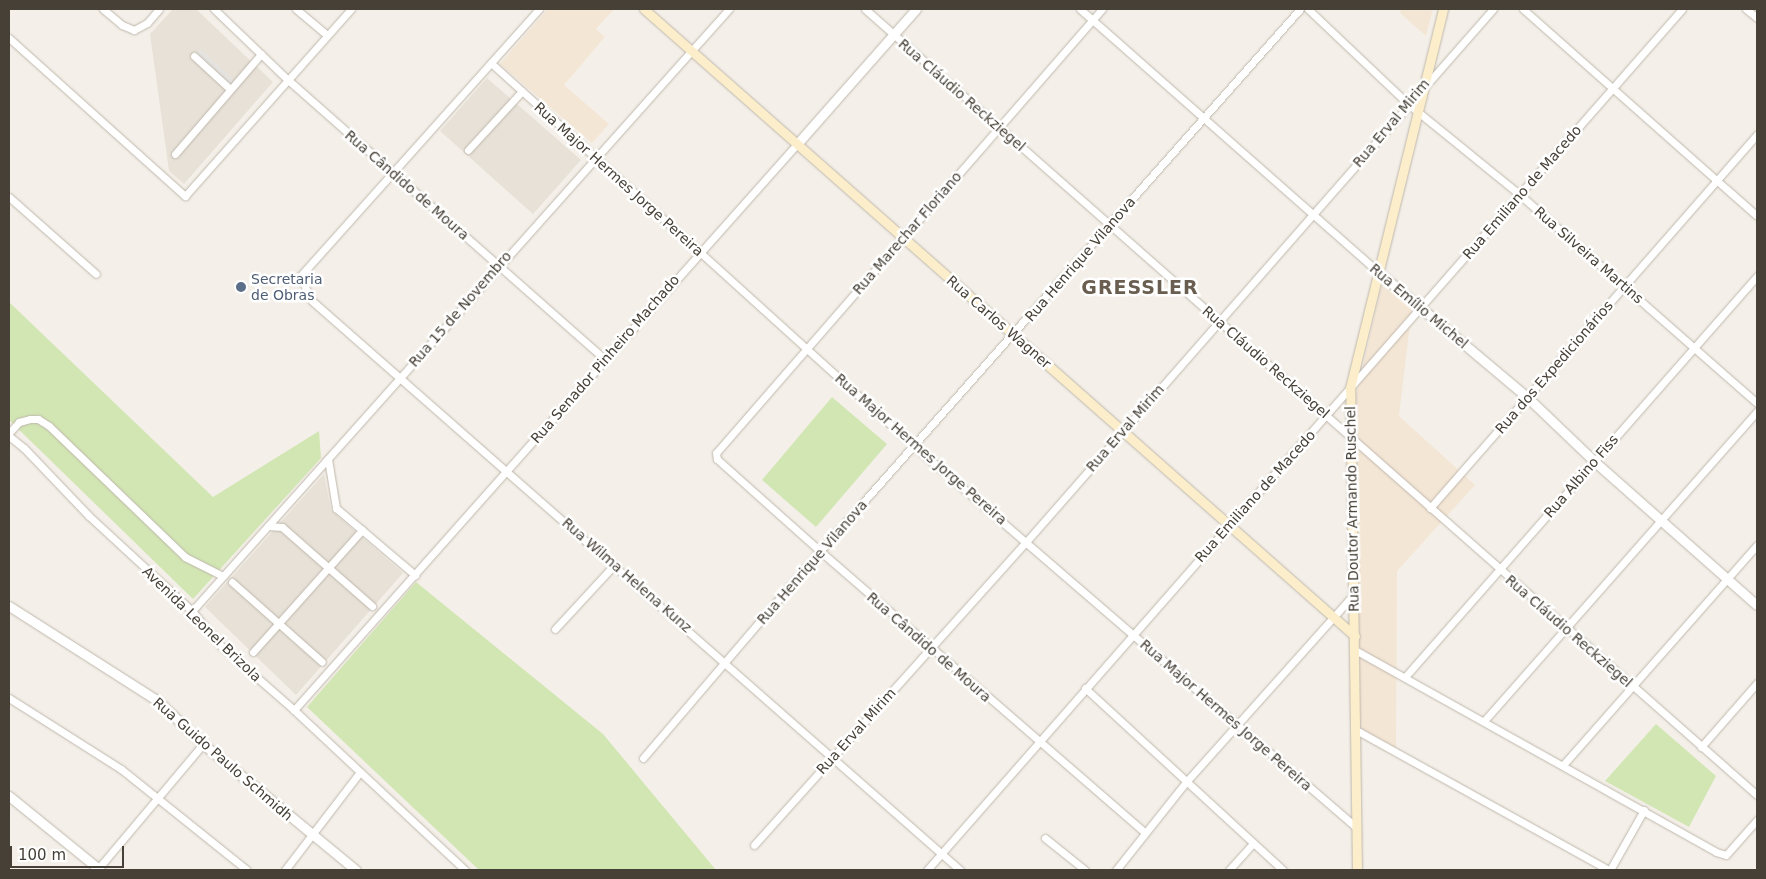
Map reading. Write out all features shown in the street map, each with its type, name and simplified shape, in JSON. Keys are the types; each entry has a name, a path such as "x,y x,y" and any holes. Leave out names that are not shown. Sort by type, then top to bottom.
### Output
{"main road":[{"name":"Rua Carlos Wagner","path":"644,9 1355,636"},
{"name":"Rua Doutor Armando Ruschel","path":"1356,869 1355,636 1349,435 1350,388 1422,86 1443,9"}],"street":[{"path":"103,9 122,25 134,30 146,23 159,9"},
{"name":"Rua Cândido de Moura","path":"214,9 287,80 604,358"},
{"path":"296,9 327,35"},
{"path":"9,38 185,196 351,9"},
{"path":"393,174 539,9"},
{"name":"Rua 15 de Novembro","path":"192,611 401,377 498,264 730,9"},
{"name":"Rua Cláudio Reckziegel","path":"864,9 1219,320 1499,570 1757,795"},
{"name":"Rua Senador Pinheiro Machado","path":"294,710 508,470 604,358 916,9"},
{"name":"Rua Emílio Michel","path":"1080,9 1378,272 1527,397 1594,461 1757,604"},
{"name":"Rua Marechar Floriano","path":"717,459 718,447 904,238 1102,9"},
{"name":"Rua Henrique Vilanova","path":"643,758 820,551 1300,9"},
{"name":"Rua Silveira Martins","path":"1308,9 1407,103 1520,194 1757,403"},
{"name":"Rua Erval Mirim","path":"754,845 1026,542 1219,320 1314,215 1407,103 1493,9"},
{"path":"1523,9 1757,216"},
{"name":"Rua Emiliano de Macedo","path":"927,870 1228,524 1326,416 1682,9"},
{"path":"1746,9 1757,18"},
{"path":"175,154 261,54"},
{"path":"194,56 230,89"},
{"name":"Rua Major Hermes Jorge Pereira","path":"491,63 914,446 1357,828"},
{"path":"468,150 522,91"},
{"name":"Rua dos Expedicionários","path":"1430,508 1757,135"},
{"name":"Rua Wilma Helena Kunz","path":"393,174 300,276 311,300 508,470 960,870"},
{"path":"9,197 96,274"},
{"name":"Rua Albino Fiss","path":"1405,677 1757,276"},
{"path":"1484,721 1757,411"},
{"path":"9,434 19,422 30,419 38,419 49,426 185,557 223,576"},
{"name":"Avenida Leonel Brizola","path":"9,434 88,516 192,611 221,646 294,710 465,870"},
{"path":"328,459 336,508 414,575"},
{"name":"Rua Cândido de Moura","path":"717,459 931,649 1145,833"},
{"path":"268,526 282,527 372,606"},
{"path":"253,652 362,530"},
{"path":"1563,765 1757,545"},
{"path":"555,629 615,564"},
{"path":"232,582 322,662"},
{"path":"1116,870 1186,782 1354,594"},
{"name":"Rua Guido Paulo Schmidh","path":"9,606 158,701 203,744 356,870"},
{"path":"1355,650 1726,855 1757,820"},
{"path":"1701,747 1757,683"},
{"path":"1085,688 1283,870"},
{"path":"9,698 121,769 247,870"},
{"path":"1356,730 1609,870 1644,810"},
{"path":"9,796 98,870 203,744"},
{"path":"285,870 314,836 360,772"},
{"path":"1044,838 1085,870"},
{"path":"1228,870 1253,843"}],"shaded area":[{"path":"173,9 196,9 273,82 184,184 169,171 150,34"},
{"path":"548,9 614,9 596,29 605,37 564,85 609,124 592,143 500,64"},
{"path":"1401,9 1433,9 1426,36 1400,13"},
{"path":"200,49 234,80 230,85 196,54"},
{"path":"487,78 581,160 533,214 440,131"},
{"path":"1382,284 1412,308 1399,416 1475,485 1397,571 1396,748 1360,729 1356,395"},
{"path":"324,474 331,510 403,573 296,695 205,607"}],"green space":[{"path":"9,302 213,497 319,431 321,458 193,599 9,420"},
{"path":"832,397 887,444 816,527 762,480"},
{"path":"416,582 603,734 716,870 479,870 307,707"},
{"path":"1656,724 1716,776 1689,827 1605,781"}],"place":[{"name":"Secretaria de Obras","path":"241,287"}],"district":[{"name":"GRESSLER","path":"1140,288"}]}
